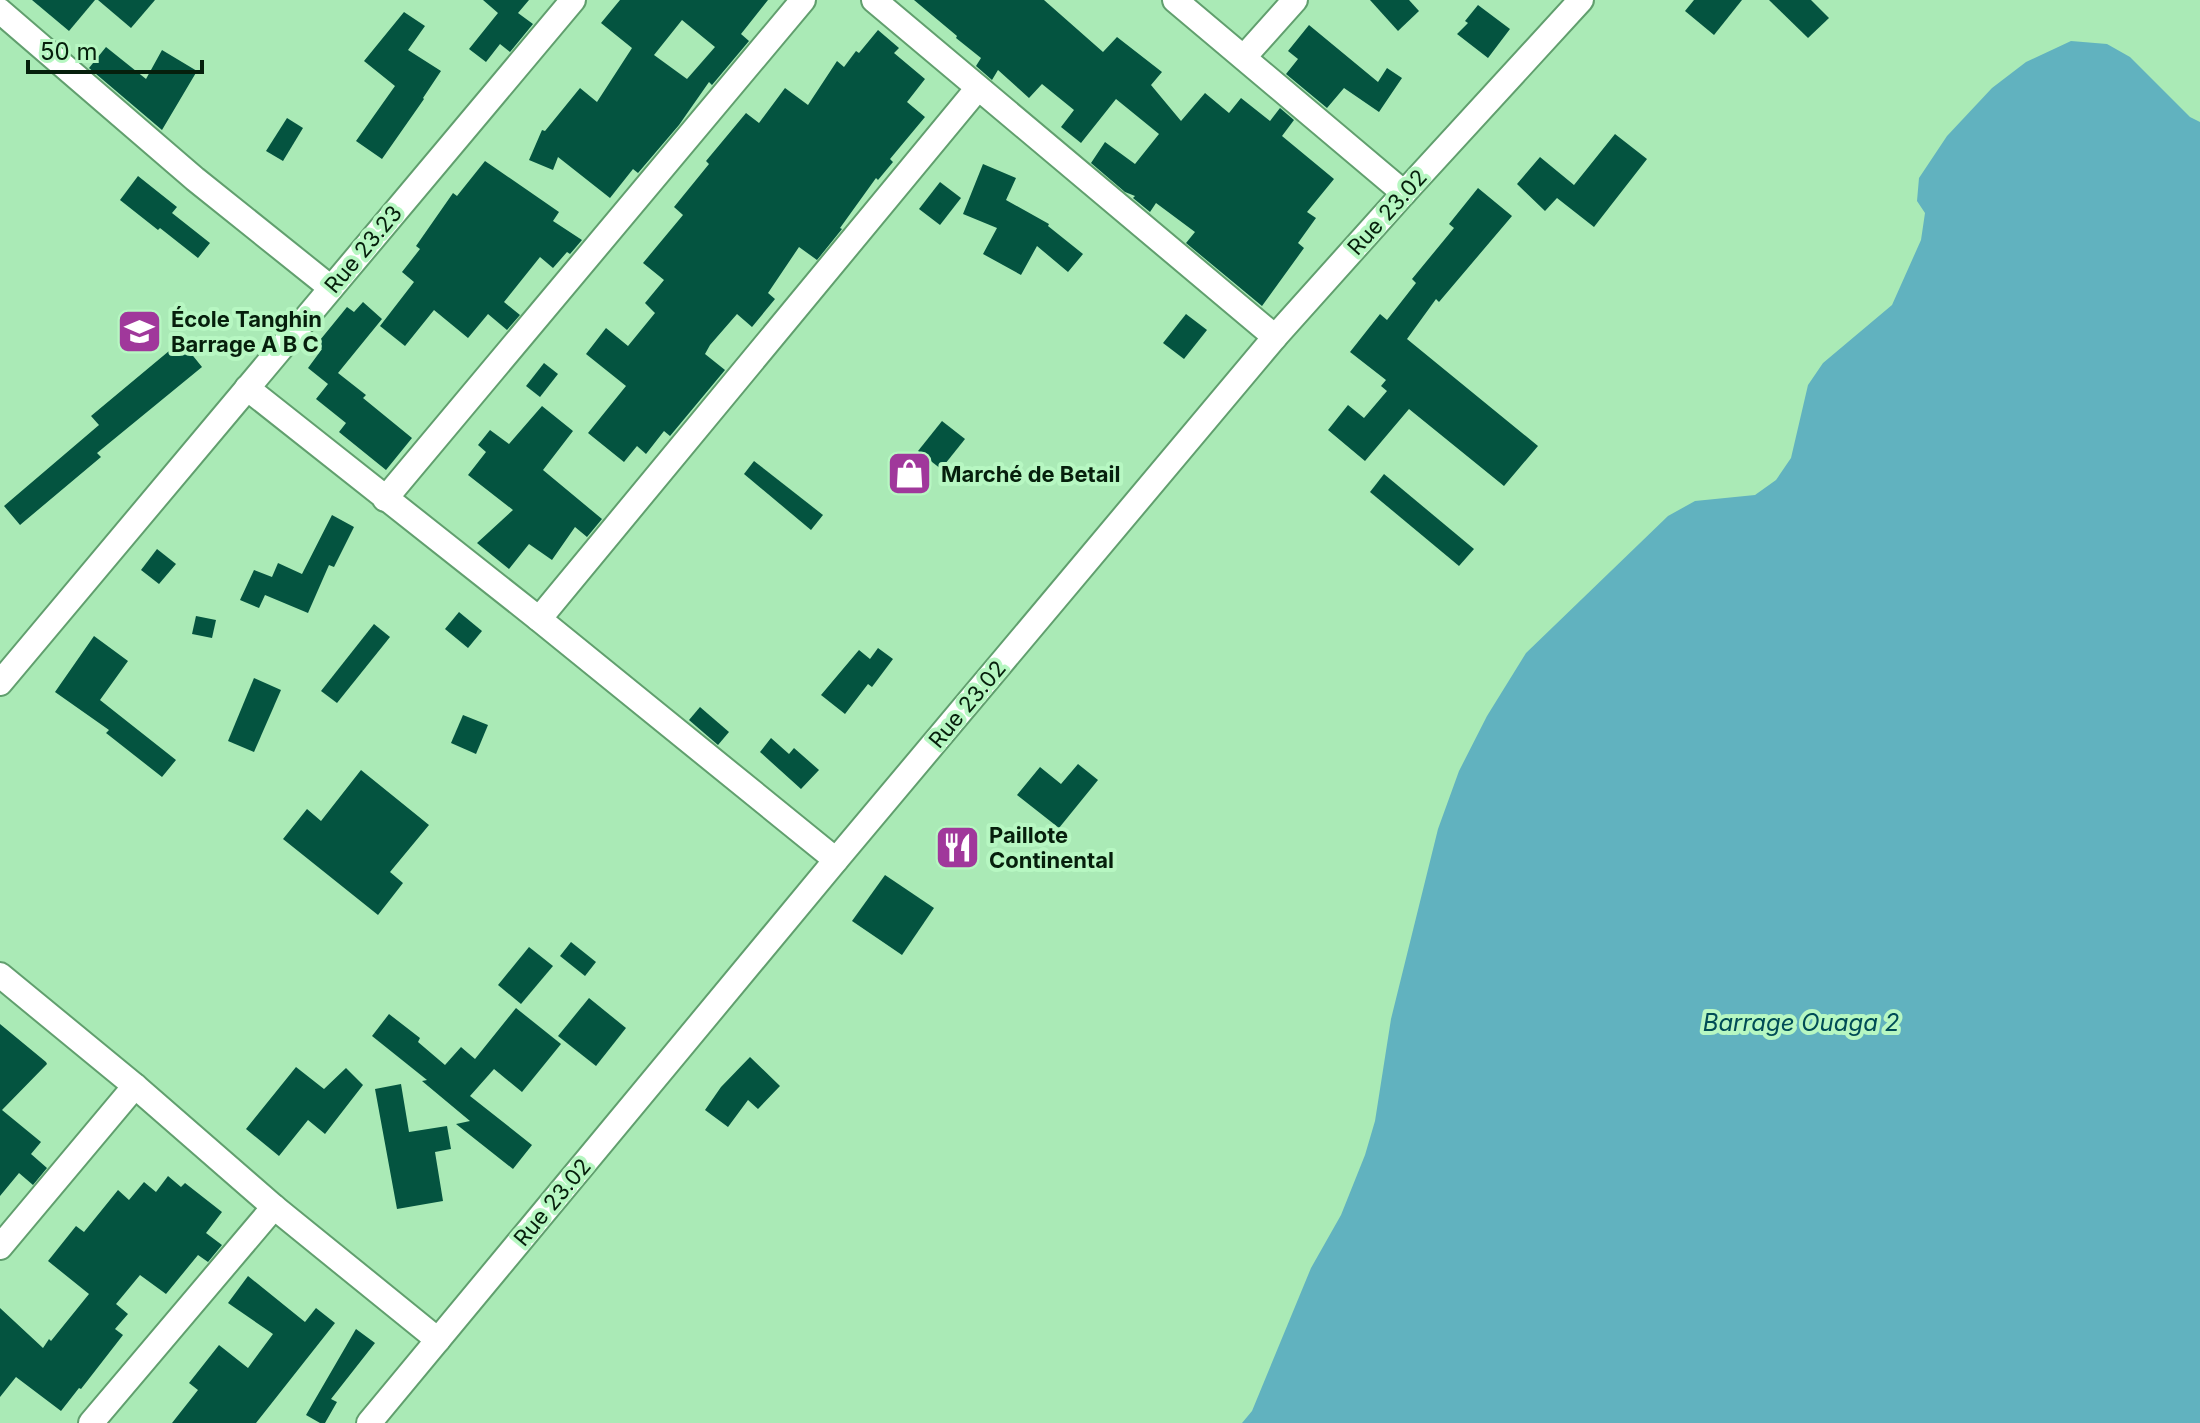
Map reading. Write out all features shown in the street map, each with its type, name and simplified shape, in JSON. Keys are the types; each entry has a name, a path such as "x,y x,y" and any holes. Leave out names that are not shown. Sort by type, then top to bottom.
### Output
{"street":[{"name":"Rue 23.23","path":"0,683 573,0"},
{"path":"385,499 803,0"},
{"path":"874,0 1275,337"},
{"path":"1175,0 1404,193"},
{"path":"1244,57 1295,0"},
{"name":"Rue 23.02","path":"369,1423 1275,337 1581,0"},
{"path":"0,11 195,179 331,288"},
{"path":"539,619 978,88"},
{"path":"247,388 836,860"},
{"path":"0,975 135,1086 274,1207 438,1340"},
{"path":"0,1247 135,1086"},
{"path":"91,1423 274,1207"}],"water":[{"name":"Barrage Ouaga 2","path":"2071,41 2107,44 2130,57 2190,117 2200,122 2200,1423 1242,1423 1252,1411 1311,1268 1341,1215 1365,1155 1375,1121 1391,1019 1438,829 1459,771 1487,716 1526,653 1668,516 1695,501 1755,495 1776,480 1791,458 1808,385 1823,363 1892,305 1921,240 1925,213 1917,201 1919,178 1947,136 1992,88 2026,62"}],"building":[{"path":"32,0 95,0 69,31"},
{"path":"98,0 155,0 131,28"},
{"path":"483,0 529,0 518,13 533,24 510,52 500,44 486,62 469,49 498,13"},
{"path":"620,0 768,0 741,34 749,41 712,85 709,82 679,125 638,173 633,169 610,198 558,157 553,170 529,160 542,130 545,131 580,88 597,102 632,48 601,23","holes":["682,20 715,47 687,79 654,55"]},
{"path":"914,0 1044,0 1103,52 1117,37 1162,72 1151,85 1181,121 1205,93 1229,113 1241,98 1270,121 1280,108 1294,120 1282,136 1334,179 1307,212 1316,218 1298,243 1304,248 1262,306 1186,243 1195,232 1156,203 1150,212 1133,198 1135,196 1125,192 1091,163 1105,142 1135,164 1159,134 1116,99 1081,143 1061,127 1074,110 1042,84 1029,98 998,70 992,80 976,66 981,58"},
{"path":"1370,0 1409,0 1419,11 1398,31"},
{"path":"1694,0 1742,0 1714,35 1685,11"},
{"path":"1769,0 1811,0 1829,18 1808,38"},
{"path":"1478,5 1510,29 1488,58 1457,34 1468,23 1465,21"},
{"path":"404,12 425,26 408,50 441,71 382,159 356,141 395,86 364,61"},
{"path":"1309,25 1378,82 1387,68 1402,78 1379,112 1344,88 1327,108 1286,74 1298,59 1288,51"},
{"path":"878,30 899,48 894,53 925,79 907,102 925,117 890,159 893,162 878,180 876,178 817,260 799,247 768,293 775,299 752,327 737,314 710,345 705,354 725,370 670,436 664,431 646,454 637,446 624,462 588,433 626,386 586,354 606,328 628,346 655,313 645,303 664,280 643,263 683,215 674,207 709,164 706,161 746,113 759,123 785,88 808,105 837,61 844,67"},
{"path":"106,47 146,79 162,50 197,71 162,130 89,68"},
{"path":"287,118 303,128 283,161 266,151"},
{"path":"1615,134 1647,159 1594,227 1557,198 1545,211 1517,184 1540,157 1574,185"},
{"path":"485,161 559,212 553,221 582,240 553,268 540,257 504,302 520,315 507,330 488,314 468,338 434,310 405,346 380,326 414,282 402,272 420,249 416,246 453,193 457,196"},
{"path":"983,164 1016,178 1006,200 1049,224 1083,254 1068,272 1037,246 1021,275 983,254 997,228 963,214"},
{"path":"138,176 177,207 172,213 210,243 198,258 120,200"},
{"path":"940,182 961,198 940,225 919,209"},
{"path":"1478,188 1512,216 1439,302 1436,299 1407,339 1538,446 1504,486 1409,409 1365,461 1328,430 1348,405 1364,418 1387,391 1381,386 1386,380 1350,352 1380,314 1387,320 1416,283 1412,279 1454,228 1449,224"},
{"path":"363,302 382,319 338,373 412,438 386,470 339,432 346,423 316,399 328,384 308,368 322,349 316,345 347,307 354,312"},
{"path":"1186,314 1207,330 1184,359 1163,343"},
{"path":"181,341 202,367 97,453 101,457 20,525 4,506 99,425 91,416"},
{"path":"544,363 558,374 540,397 526,386"},
{"path":"542,406 573,431 543,470 602,519 587,537 575,527 552,560 529,544 509,569 477,543 513,510 468,475 486,452 478,445 490,430 509,444"},
{"path":"942,421 965,439 941,469 918,451"},
{"path":"754,461 823,515 811,530 744,474"},
{"path":"1384,474 1474,549 1459,566 1370,492"},
{"path":"332,515 354,527 334,567 329,565 308,613 265,595 259,608 240,600 254,570 272,577 278,563 302,574"},
{"path":"157,549 176,564 159,584 141,570"},
{"path":"459,612 482,631 468,648 445,629"},
{"path":"196,616 216,620 212,638 192,634"},
{"path":"374,624 390,637 337,703 321,691"},
{"path":"94,636 128,661 100,700 176,760 162,777 106,733 109,730 55,692"},
{"path":"878,648 893,659 872,687 868,684 845,714 821,695 859,650 870,659"},
{"path":"254,678 281,690 254,752 228,741"},
{"path":"700,707 729,732 718,745 689,720"},
{"path":"463,715 488,725 476,754 451,743"},
{"path":"771,738 789,754 794,748 819,770 801,789 760,752"},
{"path":"1078,764 1098,780 1059,828 1017,795 1040,767 1061,784"},
{"path":"361,770 429,825 390,872 403,883 378,915 283,839 307,809 321,821"},
{"path":"885,875 934,908 902,955 852,921"},
{"path":"571,942 596,962 585,976 560,956"},
{"path":"529,947 553,966 521,1004 498,985"},
{"path":"589,998 626,1028 596,1066 558,1036"},
{"path":"516,1008 561,1044 522,1092 494,1069 470,1096 532,1145 513,1169 456,1124 470,1121 422,1081 427,1080 372,1036 389,1014 420,1038 418,1042 445,1065 461,1047 475,1059"},
{"path":"0,1024 47,1064 2,1110 41,1142 31,1154 47,1168 33,1185 19,1173 0,1196"},
{"path":"750,1057 780,1086 758,1109 748,1100 728,1127 705,1110 721,1087"},
{"path":"296,1067 324,1089 346,1068 363,1085 325,1134 308,1120 279,1156 246,1129"},
{"path":"401,1084 409,1132 447,1126 451,1149 435,1152 443,1201 397,1209 375,1089"},
{"path":"168,1176 181,1187 185,1183 222,1212 206,1233 222,1245 208,1262 198,1255 166,1294 140,1275 116,1304 128,1314 115,1329 123,1335 61,1411 16,1377 0,1397 0,1308 43,1348 89,1294 48,1261 76,1226 84,1232 118,1190 129,1200 144,1182 156,1192"},
{"path":"248,1276 305,1322 316,1308 335,1323 256,1423 172,1423 198,1390 189,1383 219,1345 248,1368 273,1334 228,1303"},
{"path":"356,1329 375,1343 331,1399 337,1402 325,1423 320,1423 306,1415"}],"place":[{"name":"École Tanghin Barrage A B C","path":"140,332"},
{"name":"Marché de Betail","path":"910,474"},
{"name":"Paillote Continental","path":"958,848"}]}
